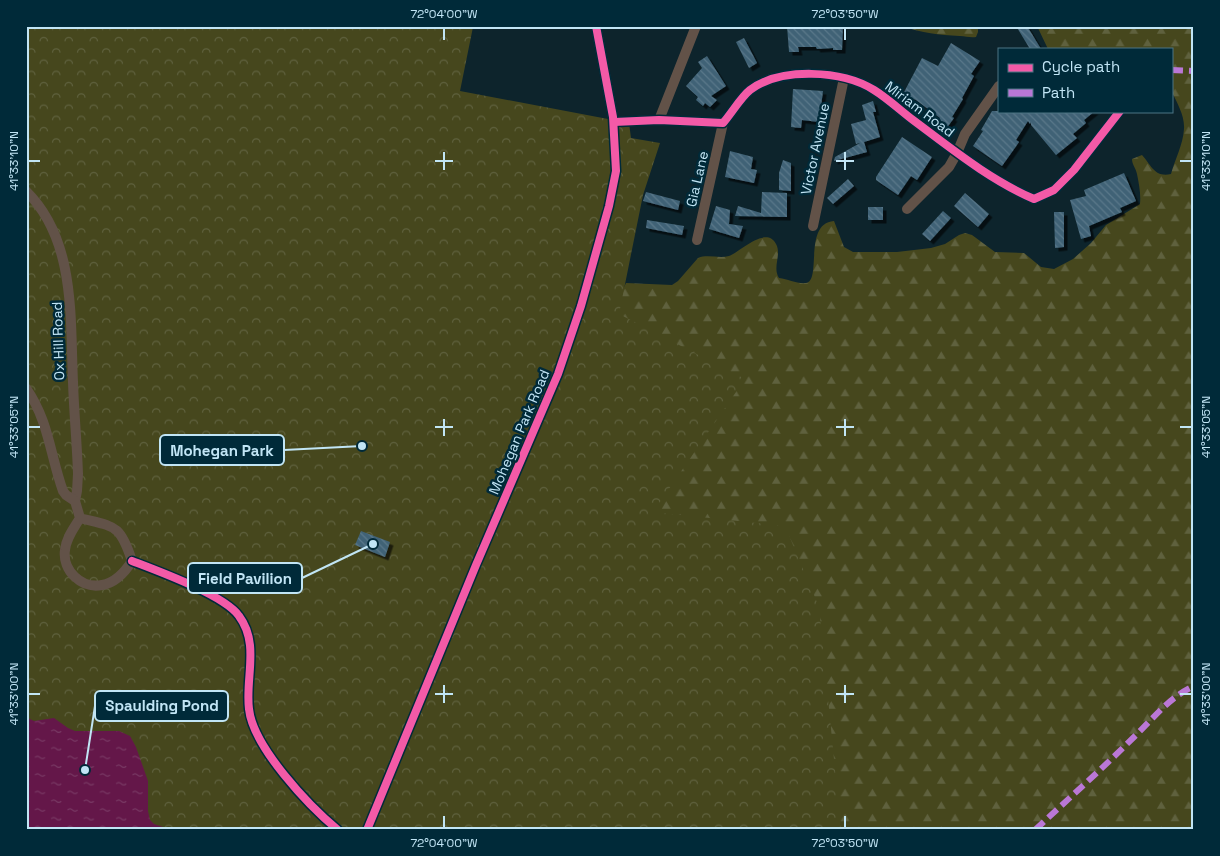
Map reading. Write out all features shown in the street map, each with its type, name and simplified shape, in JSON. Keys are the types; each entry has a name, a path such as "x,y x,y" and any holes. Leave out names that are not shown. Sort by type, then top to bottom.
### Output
{"street":[{"name":"Mohegan Park Road","path":"367,830 571,340 614,186 616,171 614,122 596,26"},
{"path":"658,120 696,26"},
{"name":"Miriam Road","path":"724,123 749,91 775,77 811,74 844,78 873,89 957,154 1008,188 1034,199 1054,190 1074,170 1119,112"},
{"name":"Victor Avenue","path":"813,226 844,78"},
{"path":"907,209 949,167 957,154 965,134 998,87"},
{"path":"614,122 658,120 724,123"},
{"name":"Gia Lane","path":"697,240 724,123"},
{"name":"Ox Hill Road","path":"26,191 50,222 68,281 78,474 75,501"},
{"path":"26,388 45,424 63,491 75,501 80,518 64,550 67,566 77,579 91,585 107,584 125,571 132,561"},
{"path":"80,518 107,524 115,529 125,540 132,561 216,598 232,608 240,617 246,628 250,644 248,708 254,728 276,766 338,830"}],"green space":[{"path":"26,26 471,26 473,27 460,91 629,123 631,138 660,143 643,195 619,314 745,379 653,512 785,526 819,607 841,830 26,830"},
{"path":"902,26 978,26 978,32 976,37 970,37 931,33"},
{"path":"1037,26 1194,26 1194,830 376,830 626,283 672,285 678,281 698,258 729,256 753,241 766,237 772,239 778,248 776,270 779,278 806,283 811,280 813,273 816,241 819,231 825,224 834,221 844,247 853,252 897,252 931,248 945,244 965,233 972,235 995,252 1024,253 1041,267 1054,269 1073,259 1091,243 1106,225 1140,204 1140,193 1132,159 1142,155 1157,172 1166,175 1171,174 1181,146 1184,129 1182,114 1172,92 1172,48 1048,48"}],"water":[{"path":"26,717 34,721 54,718 75,731 119,731 130,736 148,781 148,811 150,820 154,824 172,830 26,830"}],"building":[{"path":"787,26 843,26 842,50 798,47 799,52 789,52"},
{"path":"1016,26 1027,26 1040,48 1029,48"},
{"path":"744,38 757,63 749,68 736,42"},
{"path":"951,43 980,61 971,74 974,76 952,117 954,118 946,129 937,122 940,118 916,100 903,94 922,58 938,66"},
{"path":"707,56 726,86 711,96 717,100 710,107 705,103 703,106 696,100 698,97 686,86 702,68 698,62"},
{"path":"793,89 823,91 819,122 802,120 801,128 791,127"},
{"path":"873,101 876,112 873,112 880,137 864,142 867,152 834,161 835,157 860,143 856,144 851,124 866,120 862,105"},
{"path":"992,111 1094,112 1084,120 1086,123 1073,134 1077,138 1056,155 1031,125 1031,122 1030,124 1028,121 1016,140 1019,142 1002,166 973,146 983,131 981,130"},
{"path":"902,137 932,157 917,180 911,176 898,195 876,180 876,177"},
{"path":"730,151 753,157 751,169 757,170 754,183 725,177"},
{"path":"783,160 791,163 791,191 779,190 779,173"},
{"path":"1124,173 1136,201 1120,208 1122,212 1089,226 1091,236 1081,239 1070,200 1086,196 1084,190"},
{"path":"848,179 854,186 833,204 827,198"},
{"path":"646,192 680,201 678,210 643,201"},
{"path":"762,192 787,193 787,217 735,216 738,206 761,213"},
{"path":"965,193 989,214 978,227 954,206"},
{"path":"716,206 730,210 729,224 743,226 739,238 709,229"},
{"path":"868,207 883,207 883,220 868,220"},
{"path":"943,211 951,218 930,241 922,234"},
{"path":"1054,212 1064,212 1064,247 1055,248"},
{"path":"647,220 684,226 682,235 646,228"},
{"path":"361,531 390,542 385,557 355,545"}],"marked path":[{"path":"1172,70 1194,71"},
{"path":"1035,830 1109,762 1161,709 1194,686"}],"cycle path":[{"path":"367,830 476,565 558,374 581,306 609,206 616,171 613,117 596,26"},
{"path":"614,122 659,120 723,123 747,93 763,83 778,77 794,75 829,75 861,83 874,90 972,163 1002,183 1034,199 1054,190 1074,170 1119,112"},
{"path":"132,561 205,592 220,600 239,616 249,638 248,697 253,724 271,758 284,775 312,806 338,830"}],"place":[{"name":"Mohegan Park","path":"362,446"},
{"name":"Field Pavilion","path":"373,544"},
{"name":"Spaulding Pond","path":"85,770"}]}
